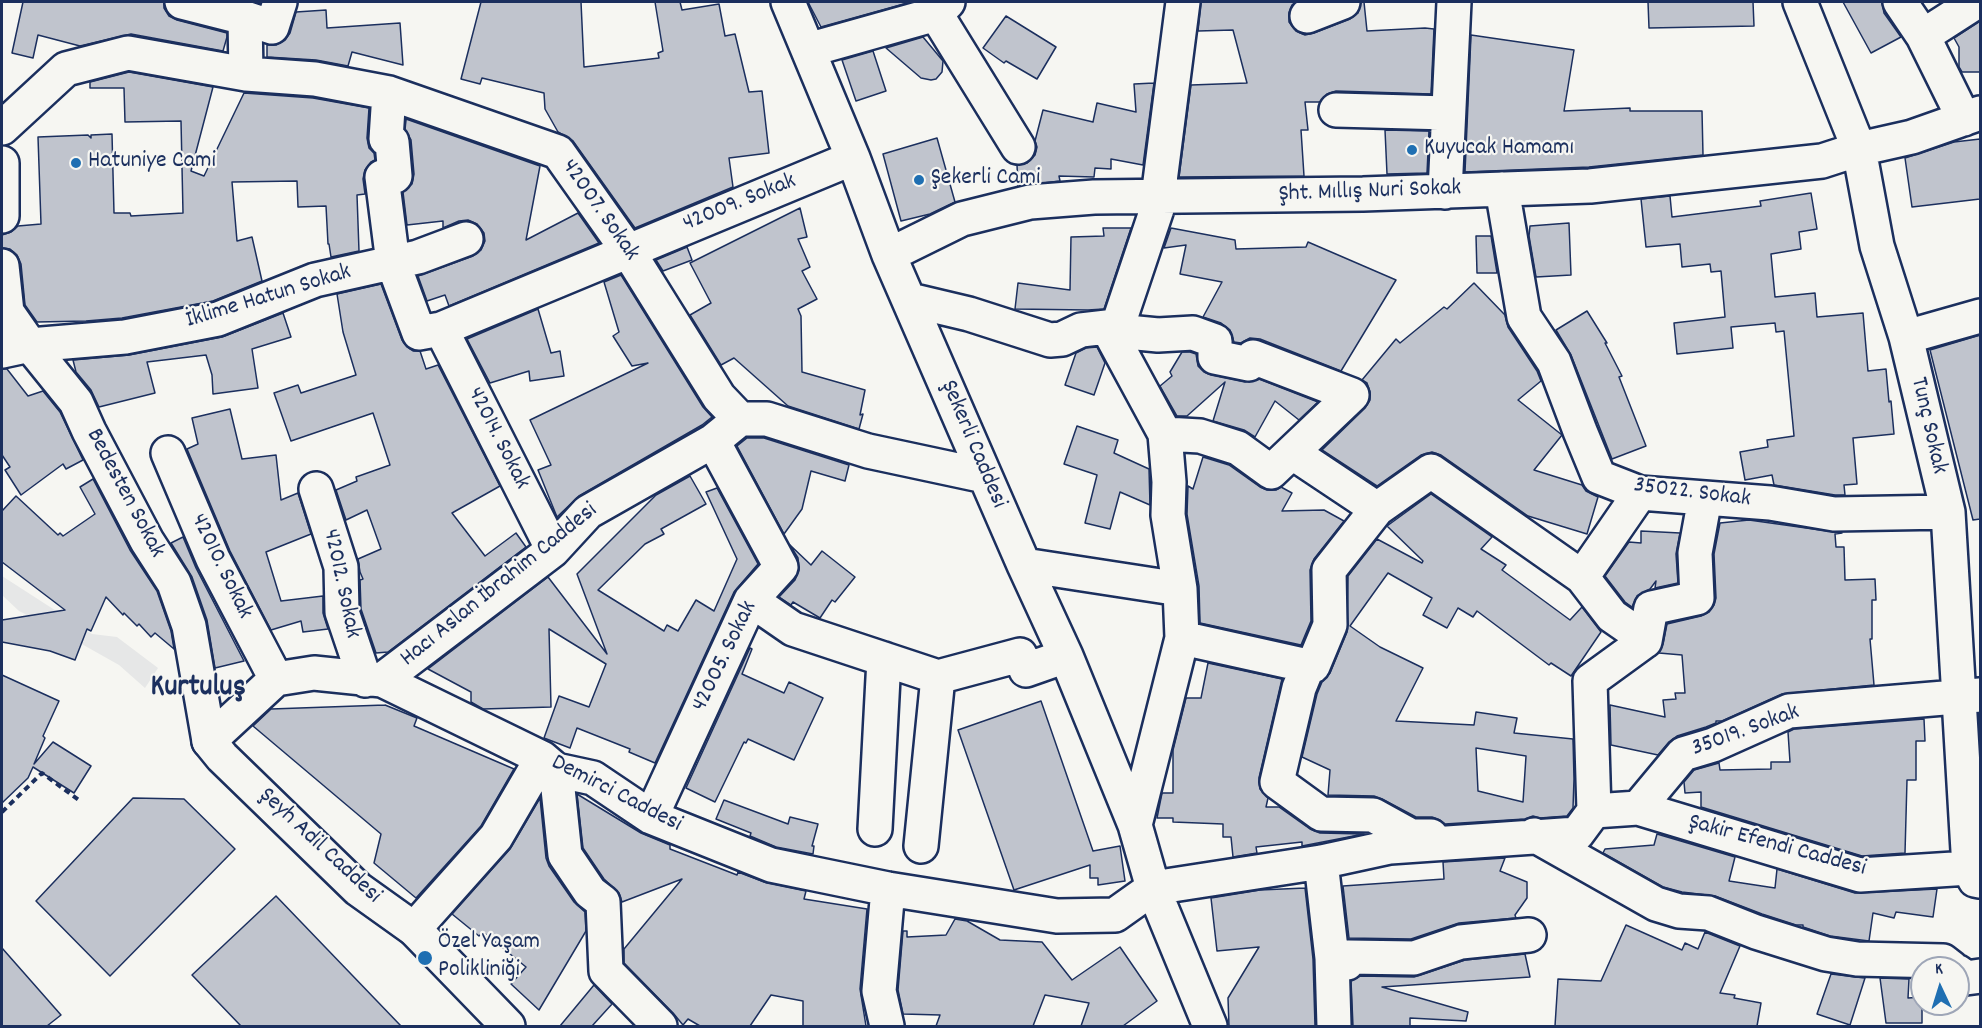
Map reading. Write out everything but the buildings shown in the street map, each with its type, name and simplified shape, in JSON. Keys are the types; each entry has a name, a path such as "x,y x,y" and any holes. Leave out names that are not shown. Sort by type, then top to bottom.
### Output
{"street":[{"path":"182,2 272,27 280,2"},
{"name":"Şekerli Caddesi","path":"788,2 853,158 890,255 1023,566 1066,656 1135,825 1154,888 1210,1026"},
{"path":"1135,825 1182,638 1180,589 1168,515 1169,482 1165,434 1113,326 1160,197 1183,2"},
{"path":"1307,16 1343,2"},
{"path":"1445,192 1454,2"},
{"name":"Tunç Sokak","path":"1800,2 1858,149 1877,246 1906,336 1948,512 1970,696 1976,883"},
{"path":"1900,2 1972,116"},
{"path":"1923,36 1976,2"},
{"path":"808,50 942,8 1018,147"},
{"path":"244,18 246,74"},
{"name":"42007. Sokak","path":"2,128 66,69 128,54 246,74 315,79 389,93 558,152 628,251 719,397 740,418"},
{"path":"389,93 386,139 392,142 395,176 382,177 393,263 430,331"},
{"path":"1336,110 1448,113"},
{"name":"Şht. Mıllış Nuri Sokak","path":"890,255 962,219 1030,202 1094,197 1445,192 1590,186 1822,161 1858,149 1912,137 1972,116"},
{"name":"42009. Sokak","path":"430,331 853,158"},
{"path":"2,163 2,216"},
{"name":"35022. Sokak","path":"1502,189 1524,317 1554,363 1599,477 1640,493 1770,503 1834,514 1948,512"},
{"name":"İklime Hatun Sokak","path":"16,348 125,337 218,319 315,280 418,257 466,239"},
{"name":"Bedesten Sokak","path":"2,266 8,312 16,348 76,402 147,541 174,584 189,626 209,741"},
{"path":"910,300 969,314 1050,340 1062,339 1081,330 1113,326 1127,332 1158,335 1193,333 1215,341 1215,357 1249,364 1253,357 1352,395 1271,472 1238,448 1200,436 1165,434"},
{"path":"1906,336 1980,316"},
{"name":"42014. Sokak","path":"430,331 553,550"},
{"path":"740,418 767,419 868,451 985,476"},
{"name":"Hacı Aslan İbrahim Caddesi","path":"373,680 553,550 588,512 713,441 740,418"},
{"name":"42005. Sokak","path":"651,817 751,600 781,567 713,441"},
{"name":"42010. Sokak","path":"168,453 213,559 276,679"},
{"path":"1293,453 1377,509"},
{"path":"1182,638 1313,666 1330,624 1329,570 1377,509 1431,471 1582,577 1612,616 1645,641"},
{"name":"42012. Sokak","path":"316,489 341,567 342,612 373,680"},
{"path":"1582,577 1640,493"},
{"path":"1154,888 1321,862 1390,847 1577,834 1594,811 1590,681 1645,641 1651,608 1697,598 1695,553 1705,498"},
{"path":"1023,566 1180,589"},
{"path":"751,600 792,629 938,677 1020,655 1026,670 1066,656"},
{"path":"874,830 884,659"},
{"path":"1308,666 1299,688 1277,782 1321,814 1373,815 1411,836 1535,836 1656,904 1679,911 1708,913 1756,932 1826,954 1857,959 1910,960"},
{"name":"Demirci Caddesi","path":"276,679 314,673 373,680 549,764 592,778 651,817 771,865 888,889 1057,916 1115,915 1154,888"},
{"path":"921,846 938,677"},
{"path":"209,741 276,679"},
{"name":"35019. Sokak","path":"1638,808 1683,754 1713,745 1789,711 1970,696"},
{"name":"Şeyh Adil Caddesi","path":"209,741 222,757 358,889 414,929 508,1026"},
{"path":"414,929 496,837 549,764"},
{"path":"549,764 565,855 591,892 603,902 606,971 660,1026"},
{"path":"1594,811 1638,808"},
{"name":"Şakir Efendi Caddesi","path":"1638,808 1860,875 1976,883"},
{"path":"1321,862 1332,958 1334,1026"},
{"path":"887,1026 879,991 888,889"},
{"path":"1332,958 1335,964 1347,963 1348,957 1414,958 1461,942 1528,935"}],"path":[{"path":"2,812 42,774 80,801"}],"shaded area":[{"path":"2,576 92,634 117,637 158,668 145,688 119,665 19,611 2,595"}],"place":[{"name":"Kuyucak Hamamı","path":"1412,150"},
{"name":"Hatuniye Cami","path":"76,163"},
{"name":"Şekerli Cami","path":"919,180"},
{"name":"Özel Yaşam Polikliniği","path":"425,958"}],"district":[{"name":"Kurtuluş","path":"198,690"}]}
